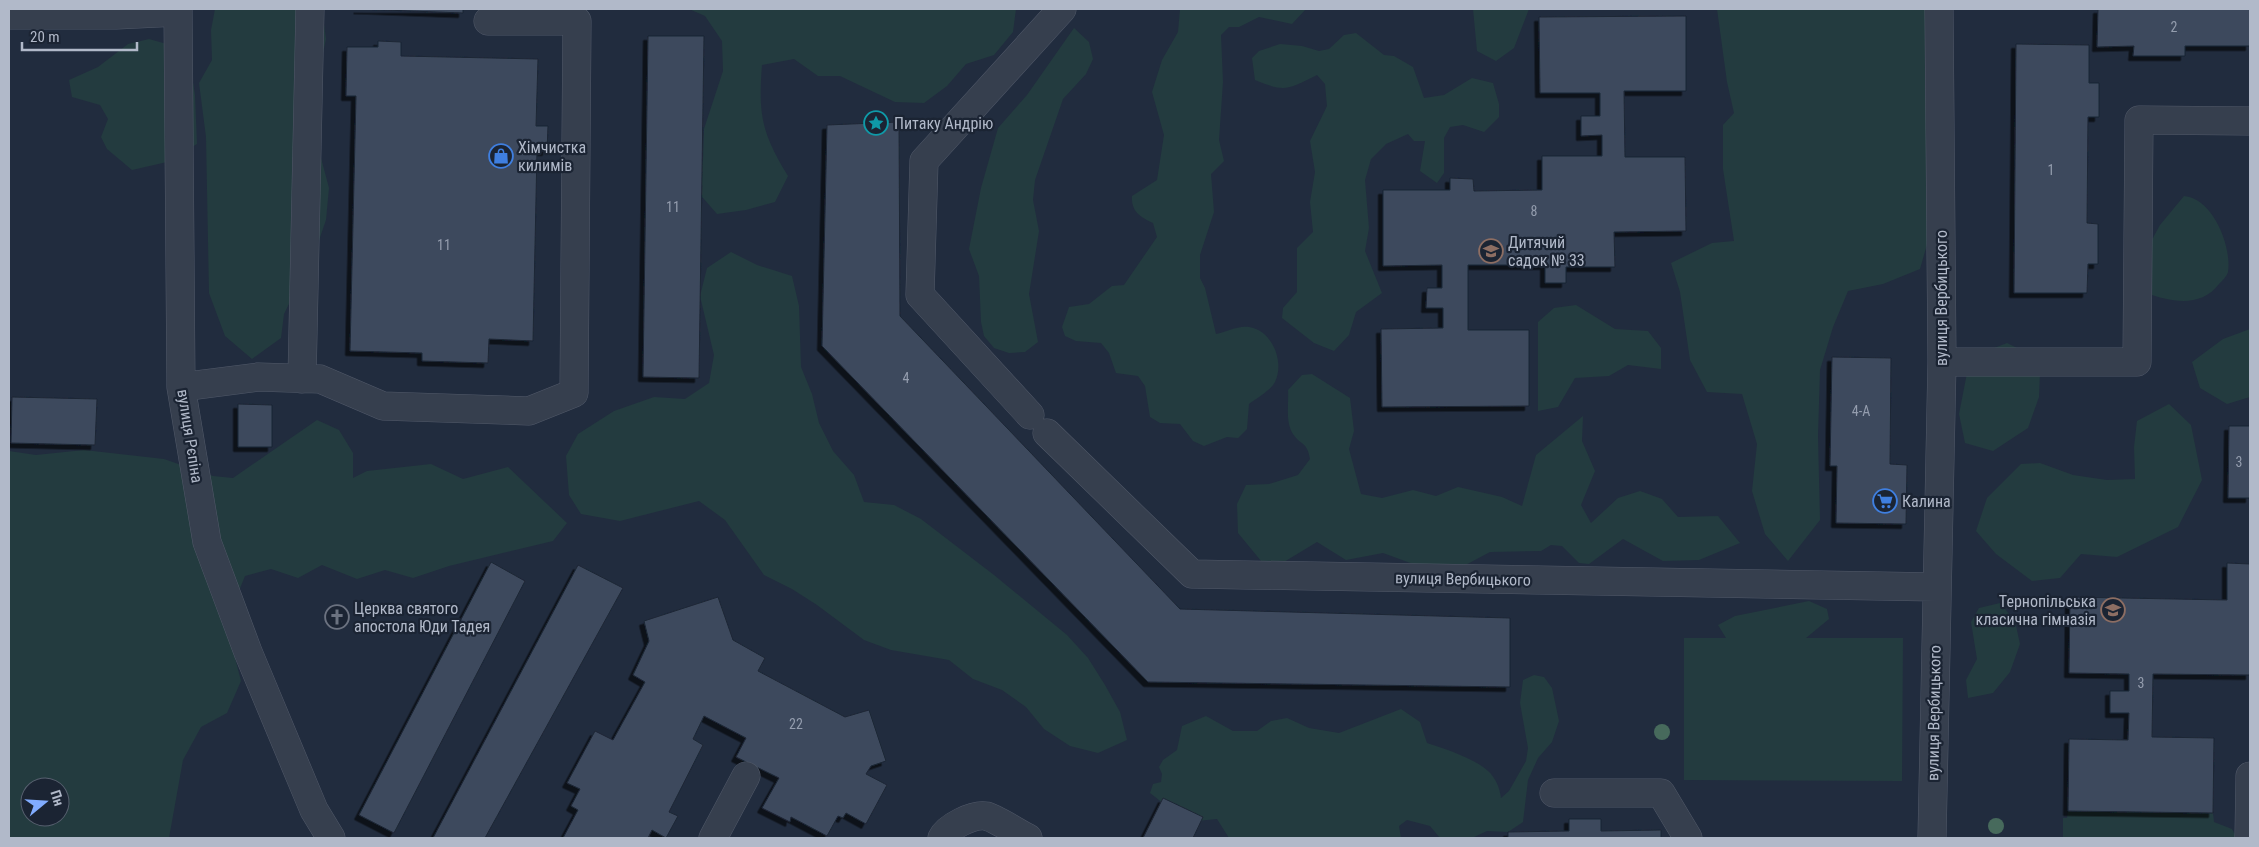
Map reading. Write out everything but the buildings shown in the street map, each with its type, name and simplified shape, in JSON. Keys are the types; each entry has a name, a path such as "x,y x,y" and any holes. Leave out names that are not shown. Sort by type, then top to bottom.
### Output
{"street":[{"path":"302,378 310,9"},
{"name":"вулиця Вербицького","path":"1062,9 924,160 920,295 1039,424 1192,574 1936,587"},
{"name":"вулиця Вербицького","path":"1932,838 1942,362 1939,9"},
{"path":"9,15 116,15 178,11"},
{"name":"вулиця Рєпіна","path":"178,11 181,387 207,542 248,652 314,810 330,838"},
{"path":"181,387 258,377 320,379 383,406 529,411 574,394 577,21 488,21"},
{"path":"1942,362 2137,362 2139,120 2250,121"},
{"path":"712,838 746,776"},
{"path":"2249,838 2250,776"},
{"path":"1554,793 1661,792 1688,838"},
{"path":"942,838 943,835 961,821 985,816 1028,838"}],"green space":[{"path":"215,9 322,9 326,39 318,77 320,154 329,188 326,220 316,249 284,314 281,338 252,359 225,336 209,293 206,137 199,83 212,60 211,30"},
{"path":"689,9 1016,9 1013,32 994,55 966,64 947,86 924,103 895,102 840,76 818,76 794,59 762,65 761,98 764,124 772,148 788,176 775,202 746,210 717,214 697,191 703,160 704,129 723,71 722,41 705,16"},
{"path":"1180,9 1306,9 1292,24 1259,17 1239,27 1229,27 1221,35 1223,82 1219,140 1224,161 1211,174 1214,212 1200,255 1200,278 1205,288 1216,334 1241,327 1257,329 1270,340 1274,348 1277,357 1278,374 1273,385 1249,404 1247,429 1238,438 1227,437 1204,446 1193,441 1180,424 1160,423 1150,417 1145,386 1138,376 1116,373 1109,353 1101,343 1076,341 1065,336 1062,327 1069,307 1089,304 1112,286 1124,285 1157,237 1153,223 1135,210 1132,196 1157,180 1164,135 1152,92 1162,60 1178,32"},
{"path":"1473,9 1529,9 1514,48 1496,61 1477,51"},
{"path":"1717,9 1927,9 1925,86 1929,129 1926,170 1928,241 1920,269 1883,284 1848,291 1833,327 1820,370 1818,436 1820,520 1788,561 1765,534 1752,491 1757,444 1742,394 1707,392 1690,360 1680,292 1671,263 1712,243 1734,241 1723,169 1723,125 1734,113 1727,82"},
{"path":"1074,28 1089,42 1093,59 1086,74 1063,99 1035,180 1033,200 1039,231 1029,294 1038,342 1025,352 1009,353 994,348 984,336 981,322 979,276 969,249 981,188 998,128 1027,95"},
{"path":"1356,33 1384,55 1394,56 1413,67 1424,98 1444,95 1472,78 1493,83 1499,104 1499,117 1484,132 1463,125 1450,127 1444,138 1444,173 1437,183 1420,171 1425,141 1414,141 1408,134 1386,144 1371,159 1365,180 1369,228 1365,251 1382,293 1356,312 1349,335 1334,351 1314,343 1282,318 1283,308 1297,292 1297,248 1313,232 1310,202 1315,172 1310,141 1327,106 1325,84 1317,75 1287,88 1265,84 1255,80 1252,58 1259,51 1280,44 1302,46 1319,51 1329,49 1344,35"},
{"path":"149,39 188,50 195,95 197,144 167,162 132,170 107,149 101,137 108,119 100,105 72,97 69,80 98,67 128,44"},
{"path":"2184,196 2204,205 2212,214 2223,237 2228,262 2227,275 2212,292 2195,300 2185,301 2165,299 2146,293 2148,247 2160,225"},
{"path":"731,252 757,265 792,276 799,306 801,367 812,394 819,423 833,451 854,475 864,502 894,505 921,519 994,575 1067,635 1088,658 1105,685 1120,712 1127,740 1098,753 1070,746 1044,729 1026,707 1002,690 973,679 949,660 891,650 864,640 817,605 792,589 764,575 725,520 699,501 620,521 581,514 569,495 566,456 578,434 614,411 654,397 685,399 709,383 714,355 700,296 707,268"},
{"path":"1576,305 1615,329 1648,331 1661,348 1661,369 1628,365 1609,376 1575,378 1558,407 1538,411 1538,322 1554,308"},
{"path":"2250,329 2250,397 2227,404 2200,388 2192,362 2223,339"},
{"path":"2007,343 2029,354 2040,372 2039,397 2028,428 1993,451 1965,443 1959,414 1967,373 1984,352"},
{"path":"1312,374 1350,398 1354,431 1349,449 1361,494 1382,498 1413,490 1436,496 1458,487 1502,497 1522,506 1536,455 1583,416 1582,441 1595,471 1581,505 1591,523 1618,498 1640,491 1662,499 1678,517 1718,516 1740,543 1699,560 1663,561 1623,539 1589,564 1579,563 1562,546 1551,545 1541,551 1490,552 1458,569 1435,572 1383,553 1346,560 1317,542 1279,565 1266,567 1238,533 1237,504 1246,485 1269,484 1298,475 1310,459 1307,449 1293,434 1289,424 1288,390 1302,375"},
{"path":"2169,404 2191,425 2202,480 2178,527 2117,557 2081,554 2060,578 2032,581 1996,554 1976,531 1987,498 2021,464 2040,463 2073,475 2107,480 2135,479 2134,447 2137,421"},
{"path":"317,420 339,430 353,453 353,478 367,471 431,464 463,479 508,467 567,523 553,541 449,566 413,578 385,570 357,579 322,565 298,578 271,569 245,576 226,623 241,681 227,713 201,727 183,760 169,838 9,838 9,451 36,455 84,450 164,459 213,476 233,478"},
{"path":"1809,601 1827,609 1829,619 1806,638 1903,638 1902,781 1684,780 1684,638 1726,638 1718,625 1735,616"},
{"path":"2000,603 2015,621 2020,644 2010,672 1993,693 1968,698 1966,680 1977,659 1971,622 1979,608"},
{"path":"1534,675 1544,677 1552,688 1559,721 1552,742 1538,758 1528,780 1523,822 1508,832 1487,831 1472,838 1440,838 1430,826 1407,820 1399,826 1401,838 1229,838 1217,819 1187,822 1150,793 1153,784 1161,782 1162,774 1159,767 1163,760 1177,750 1182,726 1206,716 1233,731 1257,731 1271,721 1287,718 1309,728 1339,733 1401,709 1420,722 1427,743 1468,758 1488,771 1497,784 1501,798 1509,791 1526,761 1528,748 1520,703 1523,680"},
{"path":"2068,811 2213,813 2214,822 2232,829 2237,838 2063,838 2063,818 2067,818"}],"place":[{"name":"Питаку Андрію","path":"876,123"},
{"name":"Хімчистка килимів","path":"501,156"},
{"name":"Дитячий садок № 33","path":"1491,251"},
{"name":"Калина","path":"1885,501"},
{"name":"Тернопільська класична гімназія","path":"2113,610"},
{"name":"Церква святого апостола Юди Тадея","path":"337,617"}]}
